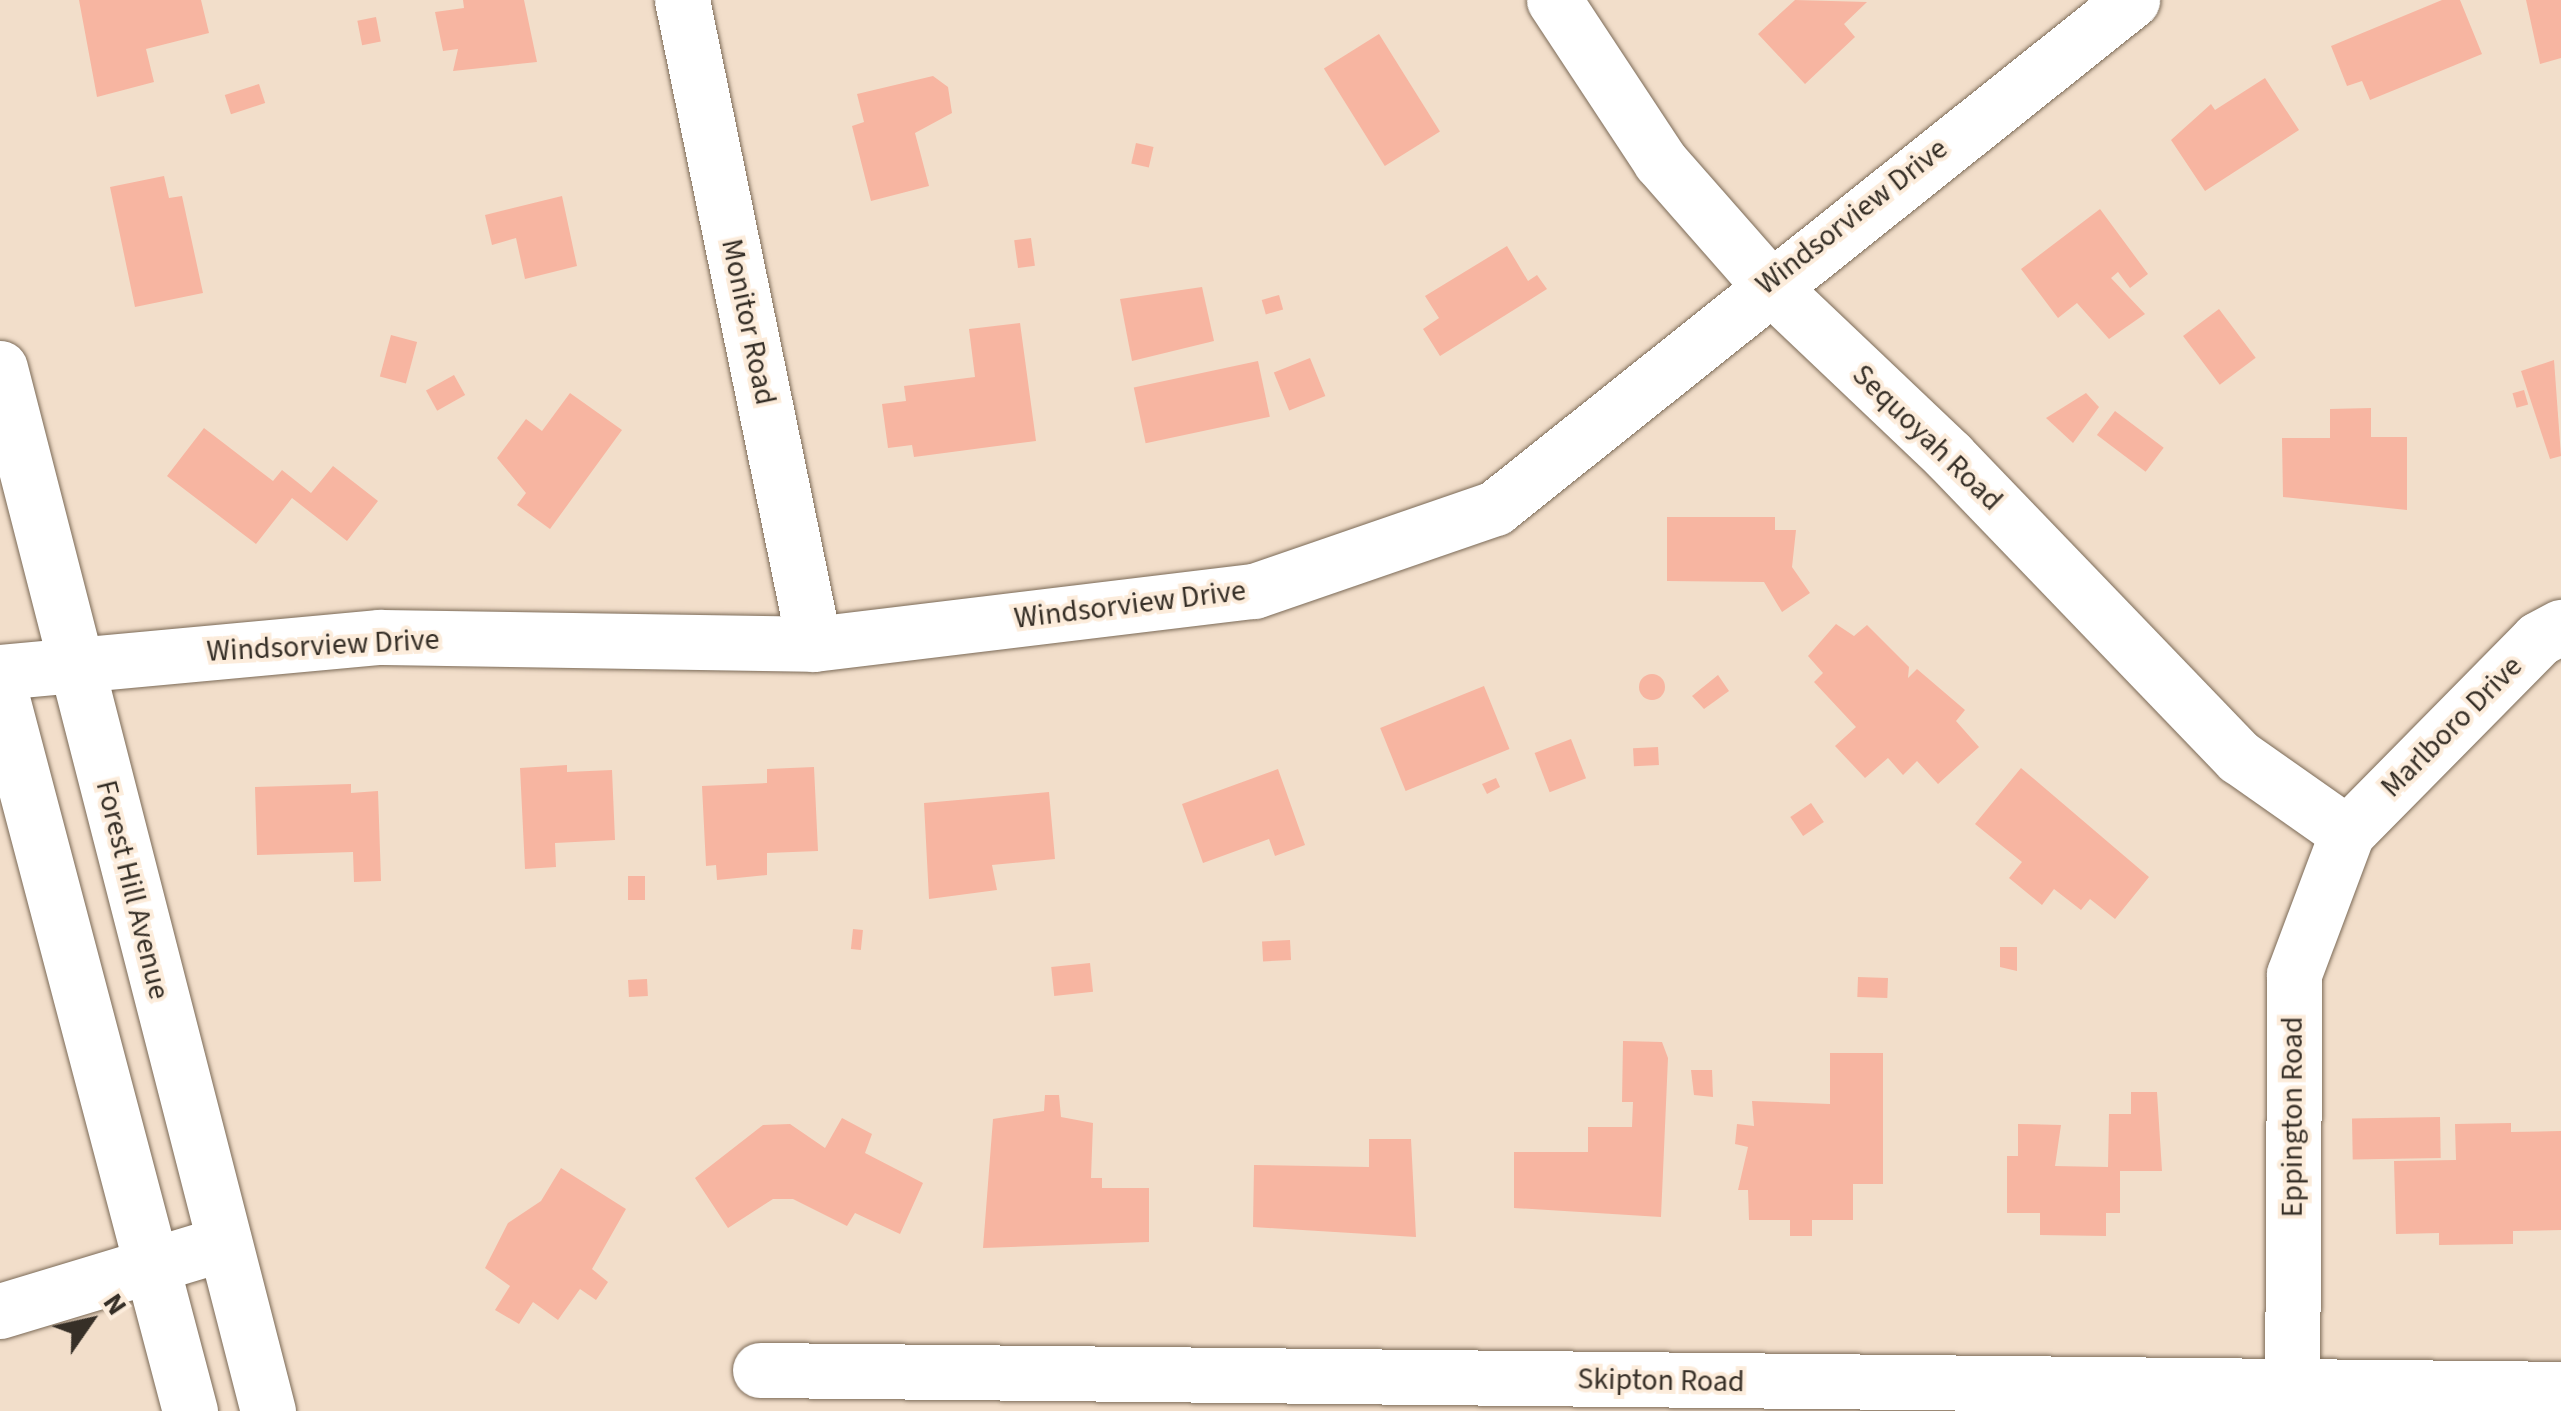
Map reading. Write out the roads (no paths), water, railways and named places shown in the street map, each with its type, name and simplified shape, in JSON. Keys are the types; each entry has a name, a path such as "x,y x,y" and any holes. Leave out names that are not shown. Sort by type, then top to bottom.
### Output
{"street":[{"name":"Monitor Road","path":"682,0 814,644"},
{"name":"Sequoyah Road","path":"1554,0 1660,161 1766,283 1949,456 2239,757 2347,834"},
{"name":"Windsorview Drive","path":"0,672 379,637 814,644 1254,591 1495,508 1766,283 2132,0"},
{"name":"Forest Hill Avenue","path":"0,368 268,1411"},
{"name":"Marlboro Drive","path":"2347,834 2561,627"},
{"path":"0,691 190,1411"},
{"name":"Eppington Road","path":"2292,1402 2294,974 2347,834"},
{"path":"0,1311 222,1244"},
{"name":"Skipton Road","path":"760,1370 2292,1402 2561,1389"}]}
